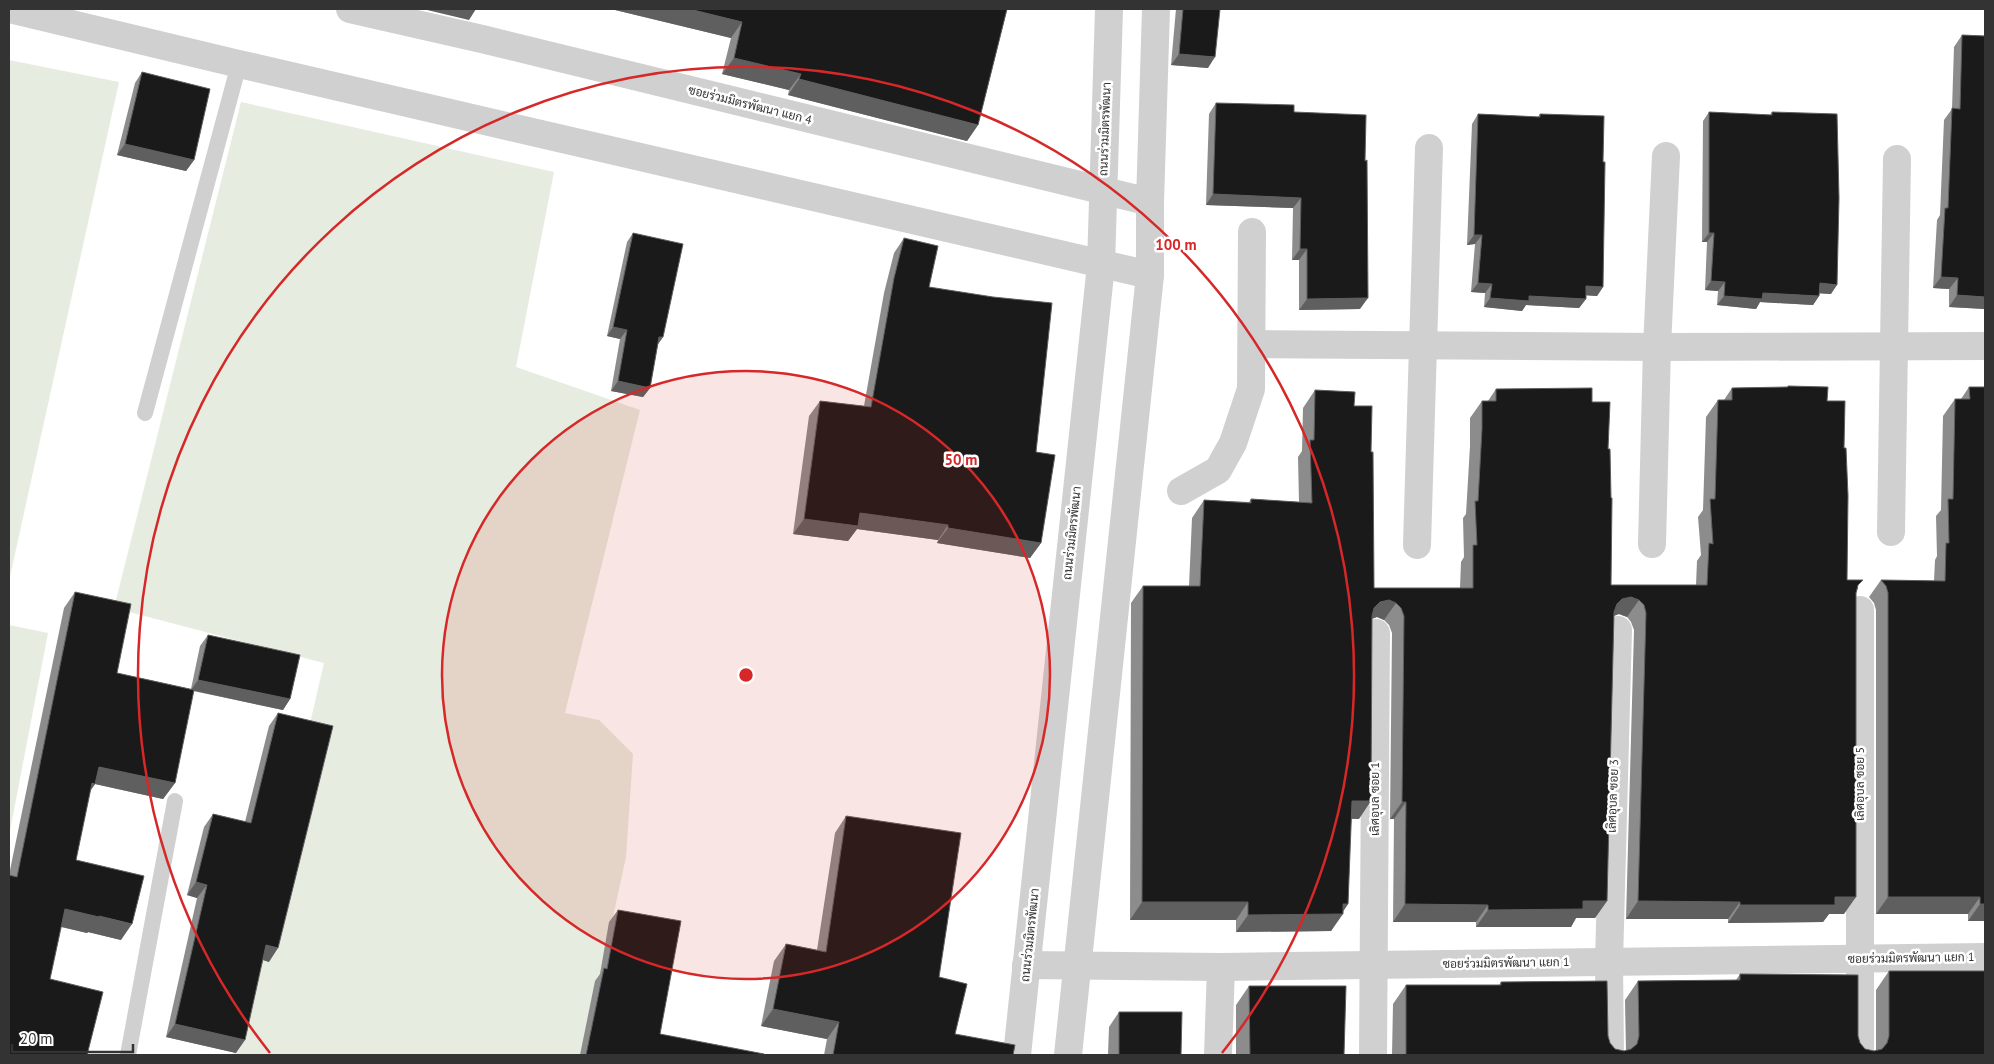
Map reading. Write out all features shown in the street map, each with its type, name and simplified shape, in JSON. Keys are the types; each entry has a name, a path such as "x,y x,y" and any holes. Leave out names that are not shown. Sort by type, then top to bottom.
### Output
{"street":[{"path":"9,9 1150,275"},
{"name":"ซอยร่วมมิตรพัฒนา แยก 4","path":"350,9 482,39 1150,202"},
{"name":"ถนนร่วมมิตรพัฒนา","path":"1016,1055 1101,265 1109,9"},
{"path":"1068,1055 1150,275 1150,202 1156,9"},
{"path":"1418,545 1429,148"},
{"path":"1652,544 1657,347 1666,156"},
{"path":"1891,532 1897,159"},
{"path":"1181,491 1218,470 1233,443 1251,389 1253,344 1252,232"},
{"path":"1253,344 1657,347 1985,346"},
{"name":"เลิศอุบล ซอย 5","path":"1860,610 1860,1055"},
{"name":"เลิศอุบล ซอย 3","path":"1610,1055 1608,962 1618,630"},
{"name":"เลิศอุบล ซอย 1","path":"1373,1055 1376,633"},
{"name":"ซอยร่วมมิตรพัฒนา แยก 1","path":"1026,965 1220,967 1985,957"},
{"path":"1218,1055 1220,967"}],"lane":[{"path":"145,413 239,64"},
{"path":"128,1055 175,801"}],"shaded area":[{"path":"9,60 119,82 9,581"},
{"path":"241,102 554,172 516,367 640,410 565,713 599,720 633,754 626,857 583,1055 233,1055 324,663 114,608"},
{"path":"9,625 48,633 9,836"}],"building":[{"path":"689,9 1007,9 978,125 799,79 801,74 734,58 742,22"},
{"path":"1183,9 1220,9 1215,57 1179,54"},
{"path":"1962,35 1985,36 1985,297 1957,295 1958,278 1941,277 1945,208 1948,208 1952,108 1960,109"},
{"path":"142,72 210,89 194,160 125,144"},
{"path":"1216,103 1294,105 1294,112 1366,115 1365,161 1367,160 1368,298 1307,299 1307,249 1300,249 1301,198 1213,194"},
{"path":"1709,112 1772,115 1772,112 1837,114 1839,198 1837,285 1820,283 1819,296 1763,293 1762,299 1724,296 1725,282 1711,281 1714,233 1709,233"},
{"path":"1478,114 1540,117 1540,114 1604,116 1603,287 1586,286 1586,299 1529,296 1529,301 1490,298 1492,284 1478,283 1482,235 1474,235"},
{"path":"633,233 683,244 663,337 659,337 650,388 618,381 627,330 613,327"},
{"path":"904,238 938,246 929,287 993,297 1052,303 1036,452 1055,455 1041,543 948,528 948,525 860,513 858,526 804,519 820,401 871,407 894,278"},
{"path":"1828,387 1827,401 1845,401 1844,448 1846,448 1848,496 1847,580 1863,580 1858,585 1856,593 1856,897 1835,897 1835,905 1740,905 1740,902 1638,901 1646,613 1644,605 1639,600 1631,597 1622,599 1617,604 1614,612 1607,901 1583,901 1583,909 1488,910 1488,905 1405,904 1406,802 1402,802 1404,616 1401,608 1389,600 1380,602 1374,608 1372,616 1371,801 1352,801 1348,904 1343,904 1343,914 1248,915 1248,902 1142,902 1143,586 1200,586 1204,500 1251,503 1251,499 1312,503 1310,440 1314,440 1315,390 1355,392 1354,406 1372,406 1371,452 1373,452 1374,588 1473,588 1473,545 1477,545 1475,501 1478,501 1482,401 1496,401 1496,389 1592,388 1592,402 1610,402 1608,449 1610,449 1612,498 1611,585 1707,585 1709,543 1713,544 1710,499 1715,499 1718,400 1732,400 1732,388"},
{"path":"1969,387 1985,387 1985,904 1980,904 1980,897 1888,897 1888,593 1886,586 1881,580 1945,581 1946,543 1949,543 1948,499 1953,499 1955,399 1970,399"},
{"path":"75,592 131,604 117,673 194,690 175,783 99,767 95,784 92,783 76,860 144,876 132,924 65,909 50,979 103,992 87,1055 9,1055 9,875 17,877"},
{"path":"208,635 300,655 290,699 198,680"},
{"path":"278,713 333,726 278,948 266,945 245,1040 175,1024 207,885 196,882 213,814 251,823"},
{"path":"846,816 961,833 939,977 967,984 955,1034 1015,1045 1013,1055 833,1055 839,1022 773,1009 786,944 826,952"},
{"path":"618,910 681,921 660,1034 764,1054 586,1055 604,968 607,969"},
{"path":"1889,971 1985,971 1985,1055 1406,1055 1406,985 1501,985 1501,982 1607,981 1608,1036 1610,1043 1615,1049 1624,1051 1631,1049 1637,1044 1639,1036 1638,981 1740,980 1740,974 1858,975 1858,1036 1860,1043 1865,1049 1874,1051 1882,1049 1887,1043 1889,1036"},
{"path":"1249,986 1346,986 1344,1055 1250,1055"},
{"path":"1119,1012 1182,1012 1181,1055 1119,1055"}]}
